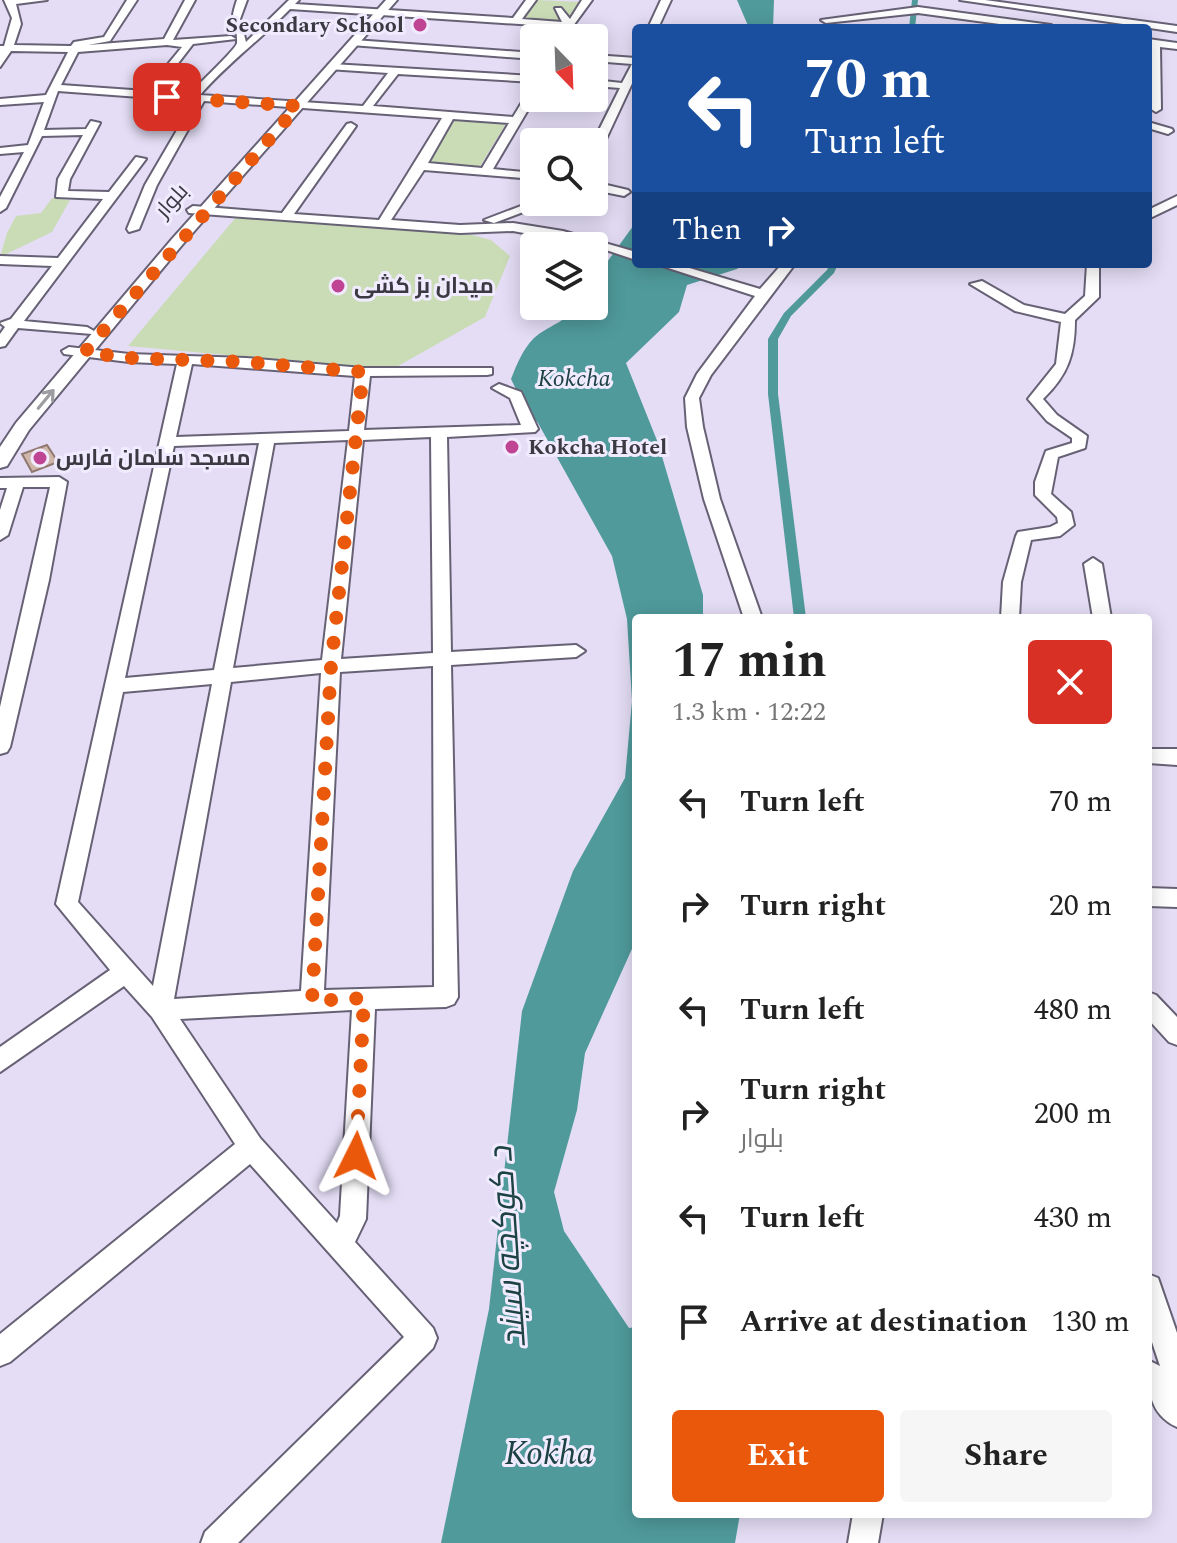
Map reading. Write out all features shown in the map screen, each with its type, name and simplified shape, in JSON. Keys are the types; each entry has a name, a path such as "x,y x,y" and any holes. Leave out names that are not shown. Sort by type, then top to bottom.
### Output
{"main road":[{"name":"بلوار","path":"322,74 354,43 382,6"},
{"name":"بلوار","path":"0,436 382,6"},
{"name":"بلوار","path":"0,462 77,352 87,331 200,210"}],"street":[{"path":"1,204 32,148 52,93 77,44 107,39 132,0"},
{"path":"167,42 190,0"},
{"path":"240,50 242,43 235,19 242,0"},
{"path":"517,20 531,0"},
{"path":"571,24 587,0"},
{"path":"655,24 666,0"},
{"path":"924,13 933,0"},
{"path":"965,0 997,2 1099,23 1104,5"},
{"path":"1049,24 1054,0"},
{"path":"9,1 47,2"},
{"path":"9,1 17,15"},
{"path":"826,20 906,10 991,24 997,2"},
{"path":"164,139 220,66 253,42 292,3 382,6 559,24"},
{"path":"546,8 560,7 558,10 569,24"},
{"path":"0,17 17,15"},
{"path":"0,64 17,15"},
{"path":"1152,27 1177,29"},
{"path":"4,48 74,49 231,39"},
{"path":"167,42 213,48"},
{"path":"354,43 520,55"},
{"path":"1152,43 1177,46"},
{"path":"148,95 189,45"},
{"path":"608,60 632,63"},
{"path":"322,74 395,71 520,78"},
{"path":"366,109 395,71"},
{"path":"606,128 632,72"},
{"path":"1152,79 1156,109"},
{"path":"608,84 626,86"},
{"path":"0,102 52,93 148,95 515,120"},
{"path":"133,229 193,98"},
{"path":"485,172 520,112"},
{"path":"383,223 421,166 450,114"},
{"path":"286,216 351,126"},
{"path":"1152,126 1168,131"},
{"path":"36,133 92,127 64,179 60,195 111,196"},
{"path":"0,151 32,148"},
{"path":"0,343 140,159"},
{"path":"421,166 520,175"},
{"path":"0,176 19,174"},
{"path":"608,189 624,192"},
{"path":"1152,213 1177,200"},
{"path":"200,210 460,229 513,227 546,232"},
{"path":"460,229 520,211"},
{"path":"527,216 530,222 546,232"},
{"path":"608,247 632,255"},
{"path":"0,260 61,262"},
{"path":"675,268 763,294"},
{"path":"752,614 712,499 695,427 692,398 704,374 786,268"},
{"path":"1010,614 1012,582 1024,536 1054,532 1066,525 1065,516 1043,495 1043,482 1051,454 1080,445 1079,436 1052,418 1035,399 1058,378 1068,355 1068,319 1092,297 1093,268"},
{"path":"977,284 1020,308 1068,319"},
{"path":"0,322 87,331"},
{"path":"77,352 185,362 246,362 363,372 487,371"},
{"path":"185,362 67,904 160,1010 251,1147 423,1338 216,1543"},
{"path":"312,1001 331,666 363,372"},
{"path":"168,442 530,429 516,395 499,388"},
{"path":"160,1010 364,998 446,997 439,432"},
{"path":"160,1010 267,439"},
{"path":"0,535 8,483 59,482 40,580 0,747"},
{"path":"1093,564 1101,614"},
{"path":"116,686 331,666 576,651"},
{"path":"1152,756 1177,757"},
{"path":"1152,897 1177,898"},
{"path":"0,1061 128,970"},
{"path":"339,1245 353,1219 364,998"},
{"path":"1152,1006 1177,1034"},
{"path":"0,1352 251,1147"},
{"path":"1152,1300 1177,1375"},
{"path":"1152,1379 1177,1412"},
{"path":"863,1543 867,1518"}],"shaded area":[{"path":"538,0 581,2 567,22 524,19"},
{"path":"456,118 507,122 479,168 427,164"},
{"path":"52,198 70,200 52,232 0,257 16,216 41,213"},
{"name":"میدان بز کشی","path":"237,216 472,235 491,240 510,256 485,317 391,370 128,346"}],"water":[{"path":"737,0 774,0 773,24 747,24"},
{"name":"Kokha","path":"632,228 632,268 738,268 687,285 679,312 626,363 658,443 703,595 703,614 632,614 632,701 627,619 612,556 511,379 523,352 534,338 561,320 608,320 608,261"},
{"name":"Kokha","path":"632,701 632,949 585,1053 577,1110 554,1192 564,1231 629,1328 632,1328 632,1518 739,1518 735,1543 441,1543 489,1309 522,1011 573,871 625,778"}],"building":[{"name":"مسجد سلمان فارس","path":"47,445 58,462 32,472 22,454"}],"waterway":[{"path":"912,24 915,0"},
{"path":"800,614 773,394 773,339 787,315 832,268"}],"place":[{"name":"Secondary School","path":"420,25"},
{"name":"میدان بز کشی","path":"338,286"},
{"name":"Kokcha Hotel","path":"512,447"},
{"name":"مسجد سلمان فارس","path":"40,458"}],"route":[{"path":"167,97 298,106 177,242 85,352 129,358 246,362 363,372 331,666 312,1001 364,998 356,1156"}],"water label":[{"name":"Kokcha","path":"574,379"},
{"name":"د کوکچه سیند","path":"508,1247"}]}
